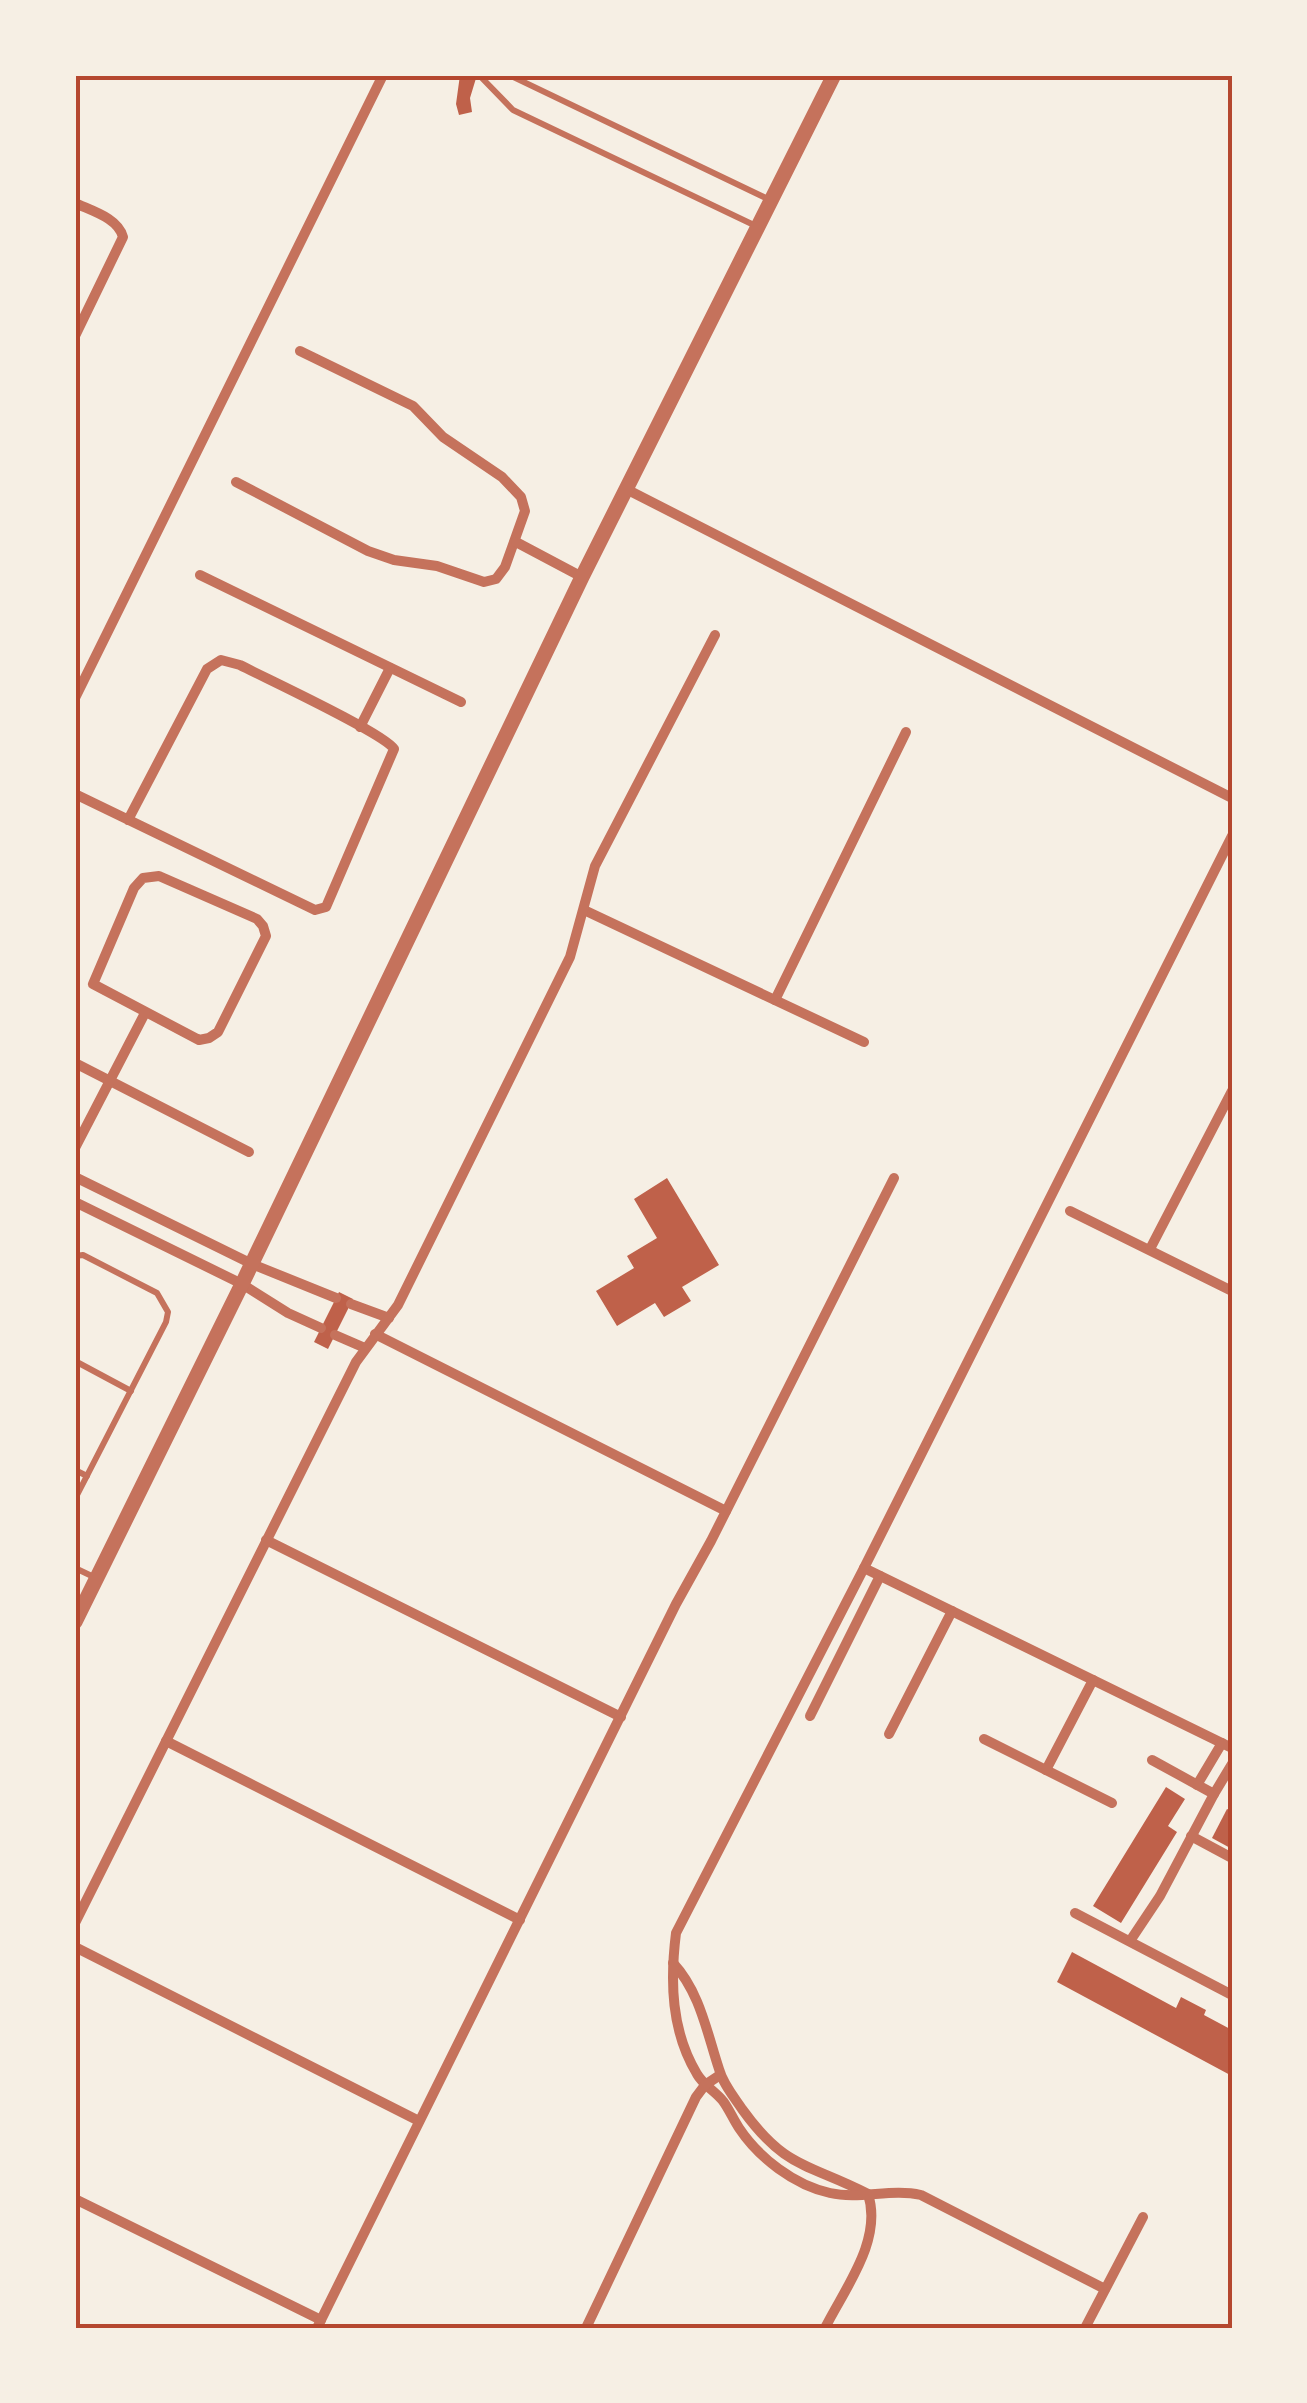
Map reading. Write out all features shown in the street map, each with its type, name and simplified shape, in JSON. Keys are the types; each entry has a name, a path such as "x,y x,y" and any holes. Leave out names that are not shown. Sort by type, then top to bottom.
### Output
{"street":[{"path":"75,698 384,75"},
{"path":"75,1622 252,1264 582,576 834,75"},
{"path":"75,202 111,220 121,229 122,238 75,336"},
{"path":"236,482 368,551 394,560 438,566 484,582 496,579 516,542 525,511 521,497 502,478 443,437 414,406 300,350"},
{"path":"628,490 1232,798"},
{"path":"516,542 582,576"},
{"path":"200,574 461,702"},
{"path":"75,1924 266,1540 365,1348 389,1318 570,957 595,866 715,635"},
{"path":"75,794 128,820 315,910 326,907 394,749 389,742 240,665 221,660 207,668 128,820"},
{"path":"360,727 390,668"},
{"path":"775,1000 906,732"},
{"path":"1104,2289 921,2195 830,2193 780,2169 751,2144 723,2101 704,2085 686,2050 673,2010 672,1962 676,1933 1230,845"},
{"path":"159,876 184,885 257,919 264,926 266,936 218,1032 199,1040 146,1013 93,984 134,888 143,878 159,876"},
{"path":"584,910 864,1042"},
{"path":"75,1148 146,1013"},
{"path":"75,1063 249,1152"},
{"path":"1150,1249 1232,1091"},
{"path":"75,1177 252,1264 336,1298"},
{"path":"75,2200 319,2324 894,1178"},
{"path":"75,1202 242,1284 321,1328"},
{"path":"1070,1211 1232,1292"},
{"path":"351,1304 389,1318"},
{"path":"375,1334 726,1511"},
{"path":"335,1335 365,1348"},
{"path":"266,1540 621,1717"},
{"path":"864,1568 1227,1745 1197,1785"},
{"path":"810,1716 880,1576"},
{"path":"889,1734 952,1611"},
{"path":"1046,1770 1092,1680"},
{"path":"984,1739 1112,1803"},
{"path":"166,1741 520,1920"},
{"path":"1152,1760 1214,1794"},
{"path":"1130,1942 1160,1896 1232,1764"},
{"path":"1191,1836 1232,1858"},
{"path":"1074,1913 1232,1994"},
{"path":"75,1948 420,2122"},
{"path":"672,1962 698,2002 720,2075 772,2146 804,2168 868,2194"},
{"path":"586,2328 704,2085 720,2075"},
{"path":"825,2328 870,2239 874,2222 868,2194"},
{"path":"1085,2328 1143,2217"}],"lane":[{"path":"478,75 513,110 758,227"},
{"path":"508,75 771,200"},
{"path":"75,1256 82,1254 157,1293 168,1312 75,1498"},
{"path":"75,1361 130,1392"},
{"path":"75,1470 87,1476"},
{"path":"75,1568 97,1578"}],"building":[{"path":"460,75 477,75 470,98 472,112 459,115 456,104"},
{"path":"667,1178 719,1265 682,1287 691,1301 664,1317 655,1303 617,1326 596,1291 634,1268 627,1256 657,1238 634,1199"},
{"path":"339,1292 353,1299 328,1349 314,1342"},
{"path":"1166,1787 1185,1799 1168,1826 1177,1832 1121,1923 1093,1906"},
{"path":"1227,1809 1232,1811 1232,1849 1212,1838"},
{"path":"1072,1952 1176,2008 1181,1997 1232,2030 1232,2076 1057,1982"}]}
